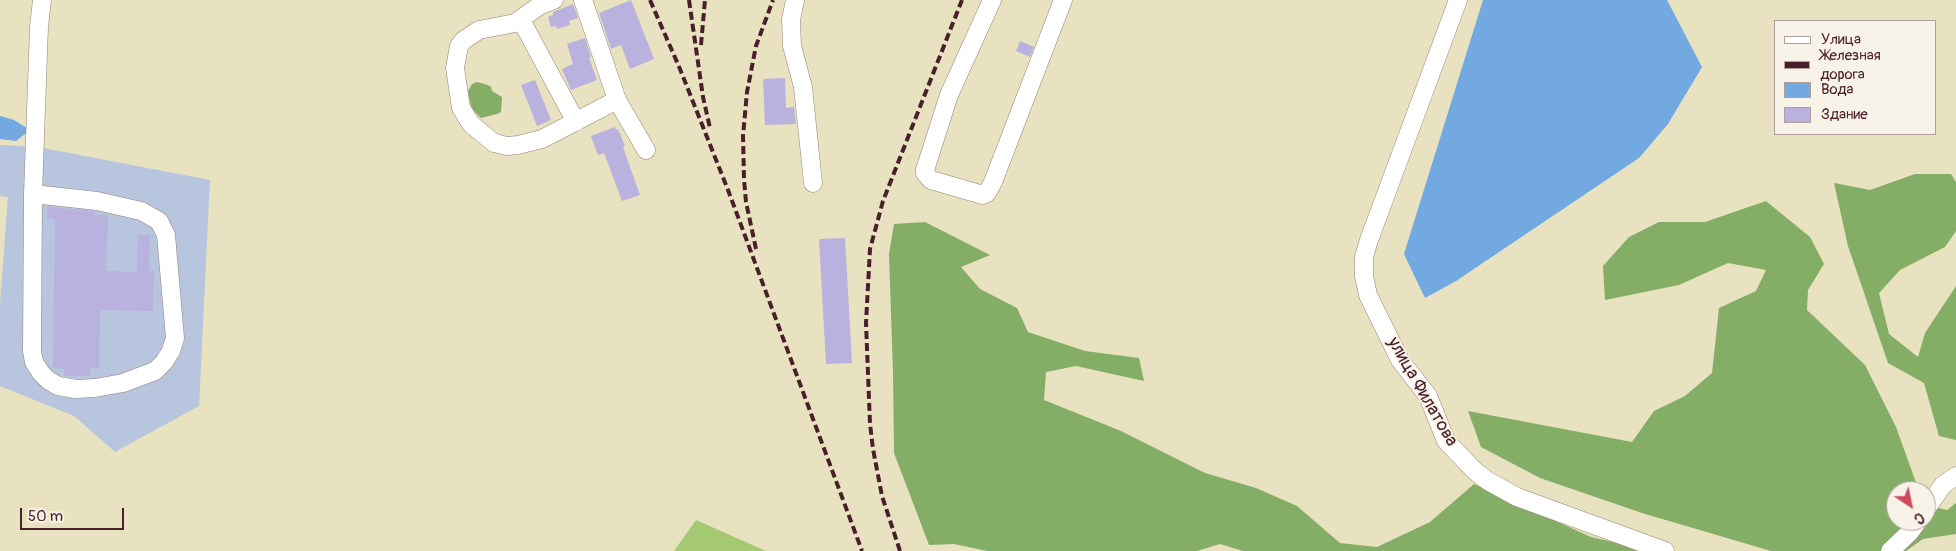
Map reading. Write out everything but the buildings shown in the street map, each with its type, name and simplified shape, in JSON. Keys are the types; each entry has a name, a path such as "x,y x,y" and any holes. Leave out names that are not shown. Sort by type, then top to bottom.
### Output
{"street":[{"path":"33,194 97,201 141,211 155,218 162,226 166,236 176,338 164,362 154,371 123,383 76,389 58,386 41,373 34,362 32,351 33,194 39,28 42,0"},
{"path":"554,0 539,6 515,23 478,30 459,46 455,68 459,100 465,117 486,138 494,143 507,146 542,139 617,100"},
{"path":"584,0 617,100 646,150"},
{"path":"795,0 791,20 792,46 802,87 813,183"},
{"path":"992,0 949,96 925,170 925,173 931,180 983,195 987,193 993,182 1064,0"},
{"name":"улица Филатова","path":"1458,0 1364,257 1364,276 1368,295 1400,360 1428,396 1446,441 1471,467 1488,481 1517,497 1665,551"},
{"path":"521,20 576,122"},
{"path":"1936,495 1943,485 1956,476"},
{"path":"1890,551 1911,531"}],"shaded area":[{"path":"0,145 38,147 210,180 199,406 115,452 74,416 0,386 0,304 8,197 0,196"}],"green space":[{"path":"477,82 488,85 492,91 502,97 501,112 481,118 474,111 468,91 472,84"},
{"path":"1915,174 1951,174 1956,182 1956,231 1945,247 1900,270 1879,293 1889,334 1918,357 1925,333 1956,286 1956,440 1939,436 1924,383 1888,363 1848,246 1834,183 1870,190"},
{"path":"1766,201 1810,237 1824,264 1808,290 1807,310 1865,365 1896,427 1915,481 1886,481 1886,531 1936,531 1936,507 1947,510 1956,503 1956,534 1923,539 1906,551 1771,551 1642,513 1540,478 1481,447 1468,411 1632,442 1654,411 1685,396 1712,373 1719,308 1756,291 1766,270 1728,263 1679,285 1605,300 1603,266 1629,237 1659,222 1705,222"},
{"path":"925,222 990,255 961,267 980,289 1017,308 1028,332 1085,351 1139,358 1144,381 1076,366 1046,372 1044,400 1121,431 1205,473 1256,488 1297,506 1340,543 1377,547 1430,522 1474,484 1591,537 1652,551 1243,551 1220,544 1197,551 987,551 954,544 929,545 894,453 889,254 894,224"},
{"path":"696,520 766,551 674,551"}],"water":[{"path":"1483,0 1667,0 1702,67 1668,124 1639,158 1456,281 1425,298 1404,254"},
{"path":"0,116 14,120 30,130 16,141 0,139"}],"railway":[{"path":"650,0 680,69 728,190 862,551"},
{"path":"689,0 703,97 710,128"},
{"path":"701,45 705,0"},
{"path":"756,249 746,202 743,136 747,92 756,46 773,0"},
{"path":"900,551 882,496 870,424 866,323 870,249 883,201 962,0"}]}
